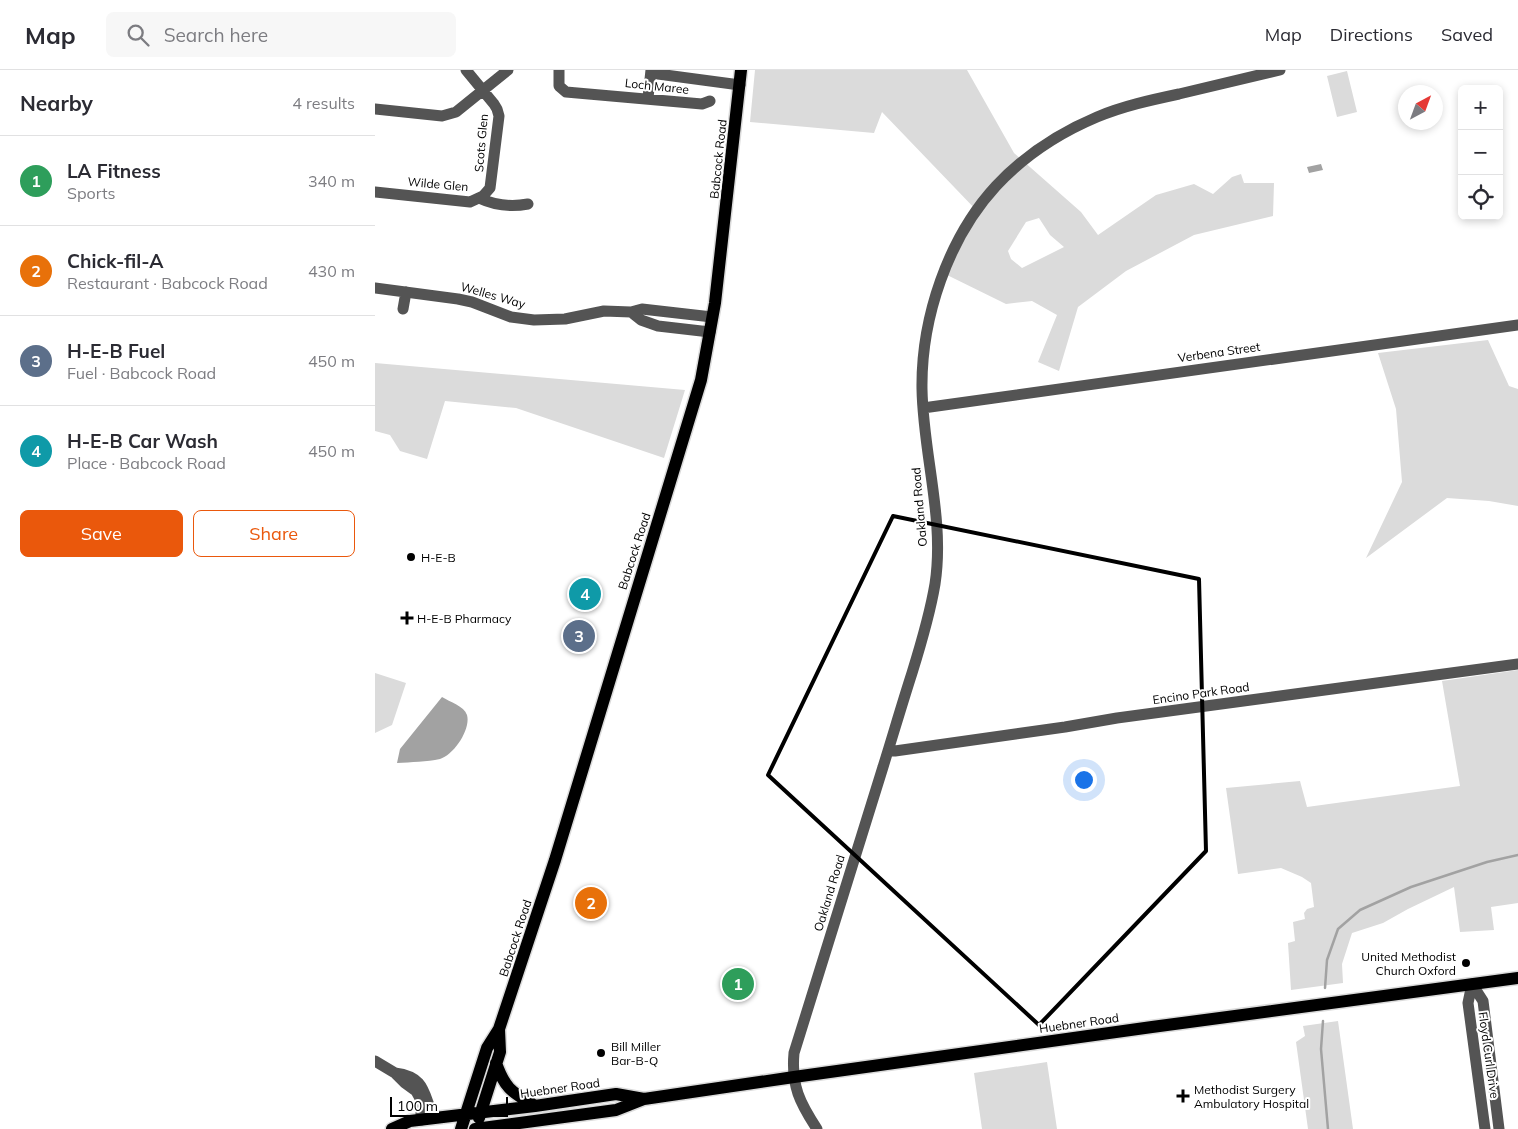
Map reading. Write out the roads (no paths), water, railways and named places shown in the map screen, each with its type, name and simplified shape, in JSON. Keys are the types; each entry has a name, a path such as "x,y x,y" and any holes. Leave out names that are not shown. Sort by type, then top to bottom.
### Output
{"main road":[{"name":"Babcock Road","path":"461,1129 487,1048 499,1029 555,860 701,380 710,332 730,180 741,70"},
{"name":"Huebner Road","path":"475,1129 616,1110 643,1099 794,1077 1518,978"},
{"name":"Babcock Road","path":"475,1129 500,1052 499,1029"},
{"path":"496,1063 502,1079 508,1088 535,1106"},
{"name":"Huebner Road","path":"392,1129 409,1121 616,1094 643,1099"}],"street":[{"name":"Scots Glen","path":"466,70 494,104 499,116 489,188 479,198"},
{"path":"375,109 442,116 449,115 508,70"},
{"name":"Loch Maree","path":"559,70 559,86 566,92 702,104 710,101"},
{"path":"648,98 651,70"},
{"path":"655,70 659,74 740,85"},
{"path":"736,70 741,70"},
{"name":"Oakland Road","path":"817,1129 797,1095 794,1077 794,1053 888,751 923,635 932,598 937,564 935,514 922,387 928,328 940,282 950,257 979,208 995,187 1040,148 1071,129 1099,116 1143,102 1280,70"},
{"name":"Wilde Glen","path":"375,192 470,202 479,198 489,203 517,206 528,204"},
{"name":"Welles Way","path":"375,288 458,299 472,302 511,317 534,320 565,319 604,312 631,312 642,308 712,317"},
{"path":"403,309 406,292"},
{"name":"Welles Way","path":"631,312 641,320 658,326 710,332"},
{"name":"Verbena Street","path":"923,408 1518,325"},
{"name":"Encino Park Road","path":"888,751 1518,664"},
{"name":"Floyd Curl Drive","path":"1472,984 1467,1003 1485,1129"},
{"name":"Floyd Curl Drive","path":"1472,984 1483,1001 1499,1129"},
{"path":"375,1061 395,1073 406,1074 423,1087 430,1110 427,1119"}],"waterway":[{"path":"1325,988 1327,960 1338,929 1360,910 1411,887 1487,862 1518,855"},
{"path":"1323,1021 1321,1049 1328,1129"}],"place":[{"name":"H-E-B","path":"411,557"},
{"name":"H-E-B Car Wash","path":"585,594"},
{"name":"H-E-B Pharmacy","path":"407,618"},
{"name":"H-E-B Fuel","path":"579,636"},
{"name":"Chick-fil-A","path":"591,903"},
{"name":"United Methodist Church Oxford","path":"1466,963"},
{"name":"LA Fitness","path":"738,984"},
{"name":"Bill Miller Bar-B-Q","path":"601,1053"},
{"name":"Methodist Surgery Ambulatory Hospital","path":"1183,1096"}]}
